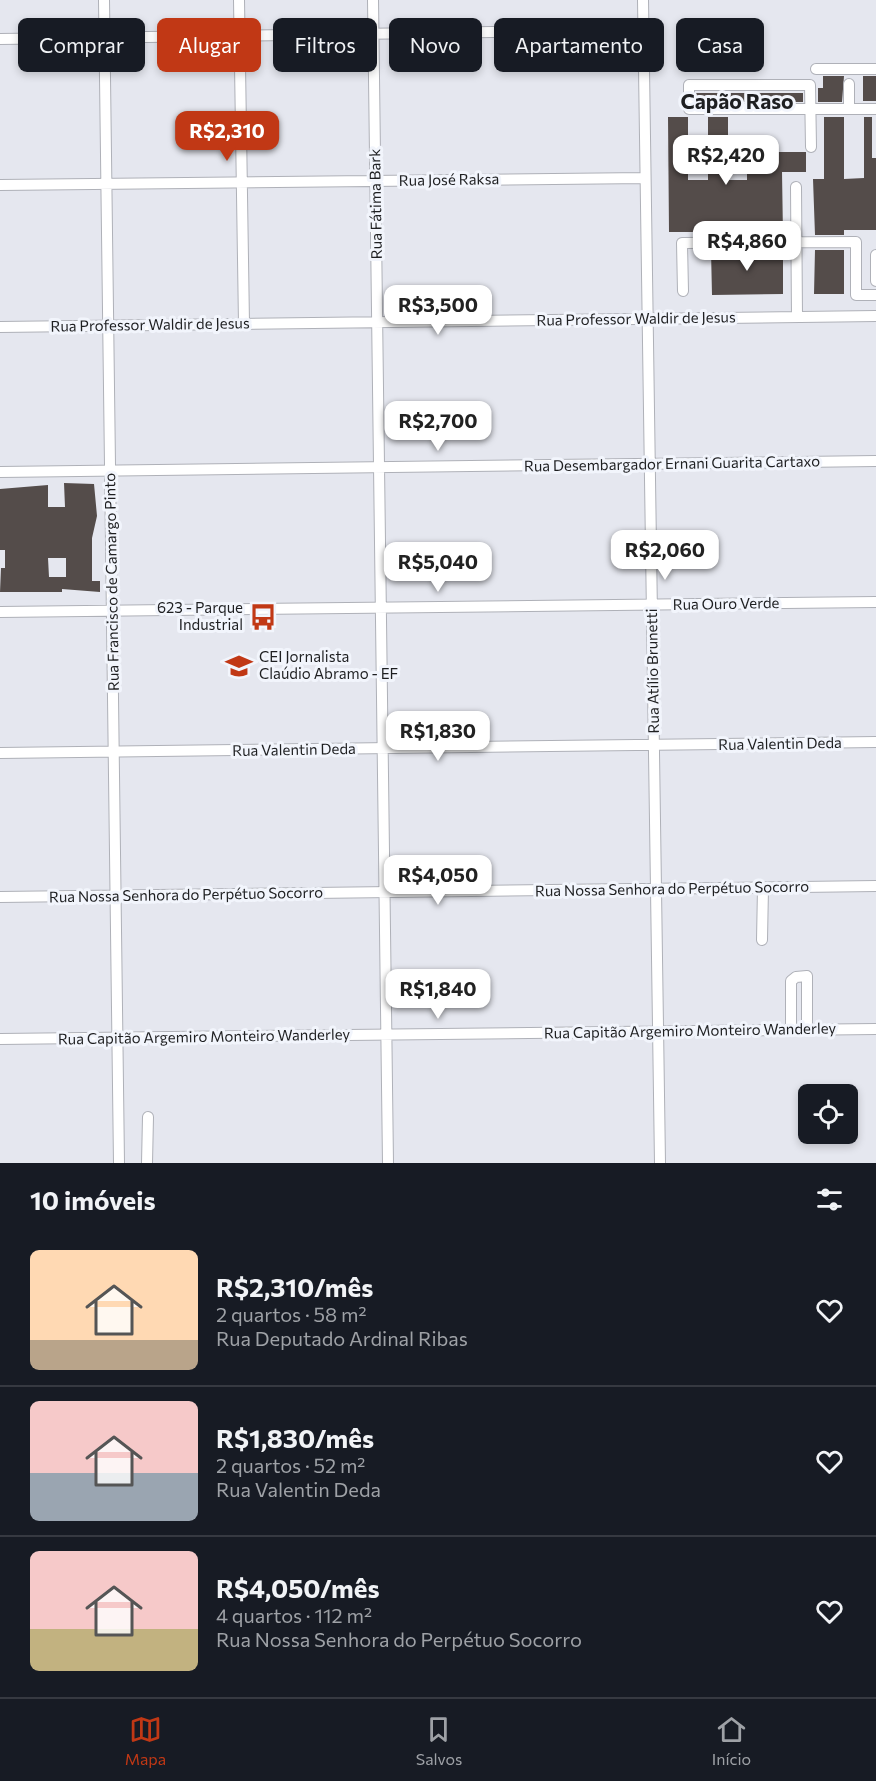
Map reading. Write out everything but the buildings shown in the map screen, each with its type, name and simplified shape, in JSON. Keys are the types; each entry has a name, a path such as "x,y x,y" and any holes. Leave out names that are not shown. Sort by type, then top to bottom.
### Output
{"street":[{"name":"Rua Francisco de Camargo Pinto","path":"104,0 104,18"},
{"path":"239,0 240,18"},
{"name":"Rua Fátima Bark","path":"373,0 374,18"},
{"name":"Rua Atílio Brunetti","path":"643,0 643,18"},
{"path":"377,34 494,32"},
{"path":"0,39 18,39"},
{"path":"816,69 876,69"},
{"name":"Rua Francisco de Camargo Pinto","path":"105,72 119,1163"},
{"path":"240,72 244,324"},
{"name":"Rua Fátima Bark","path":"374,72 388,1163"},
{"name":"Rua Atílio Brunetti","path":"644,72 660,1163"},
{"path":"849,84 849,109"},
{"path":"811,147 811,109 810,85 689,85 689,109 811,109 849,109 876,109"},
{"name":"Rua José Raksa","path":"0,185 645,178"},
{"path":"796,187 797,316"},
{"path":"683,291 682,243 856,242 856,295 876,295"},
{"path":"876,255 876,281"},
{"name":"Rua Professor Waldir de Jesus","path":"0,327 876,316"},
{"name":"Rua Desembargador Ernani Guarita Cartaxo","path":"0,472 876,461"},
{"name":"Rua Ouro Verde","path":"0,612 876,602"},
{"name":"Rua Valentin Deda","path":"0,753 876,742"},
{"name":"Rua Nossa Senhora do Perpétuo Socorro","path":"0,897 876,886"},
{"path":"762,939 763,888"},
{"path":"791,1030 791,981 796,977 807,976 807,1029"},
{"name":"Rua Capitão Argemiro Monteiro Wanderley","path":"0,1039 876,1029"},
{"path":"147,1163 148,1117"}],"place":[{"name":"623 - Parque Industrial","path":"263,617"},
{"name":"CEI Jornalista Claúdio Abramo - EF","path":"239,666"}],"district":[{"name":"Capão Raso","path":"737,102"}]}
